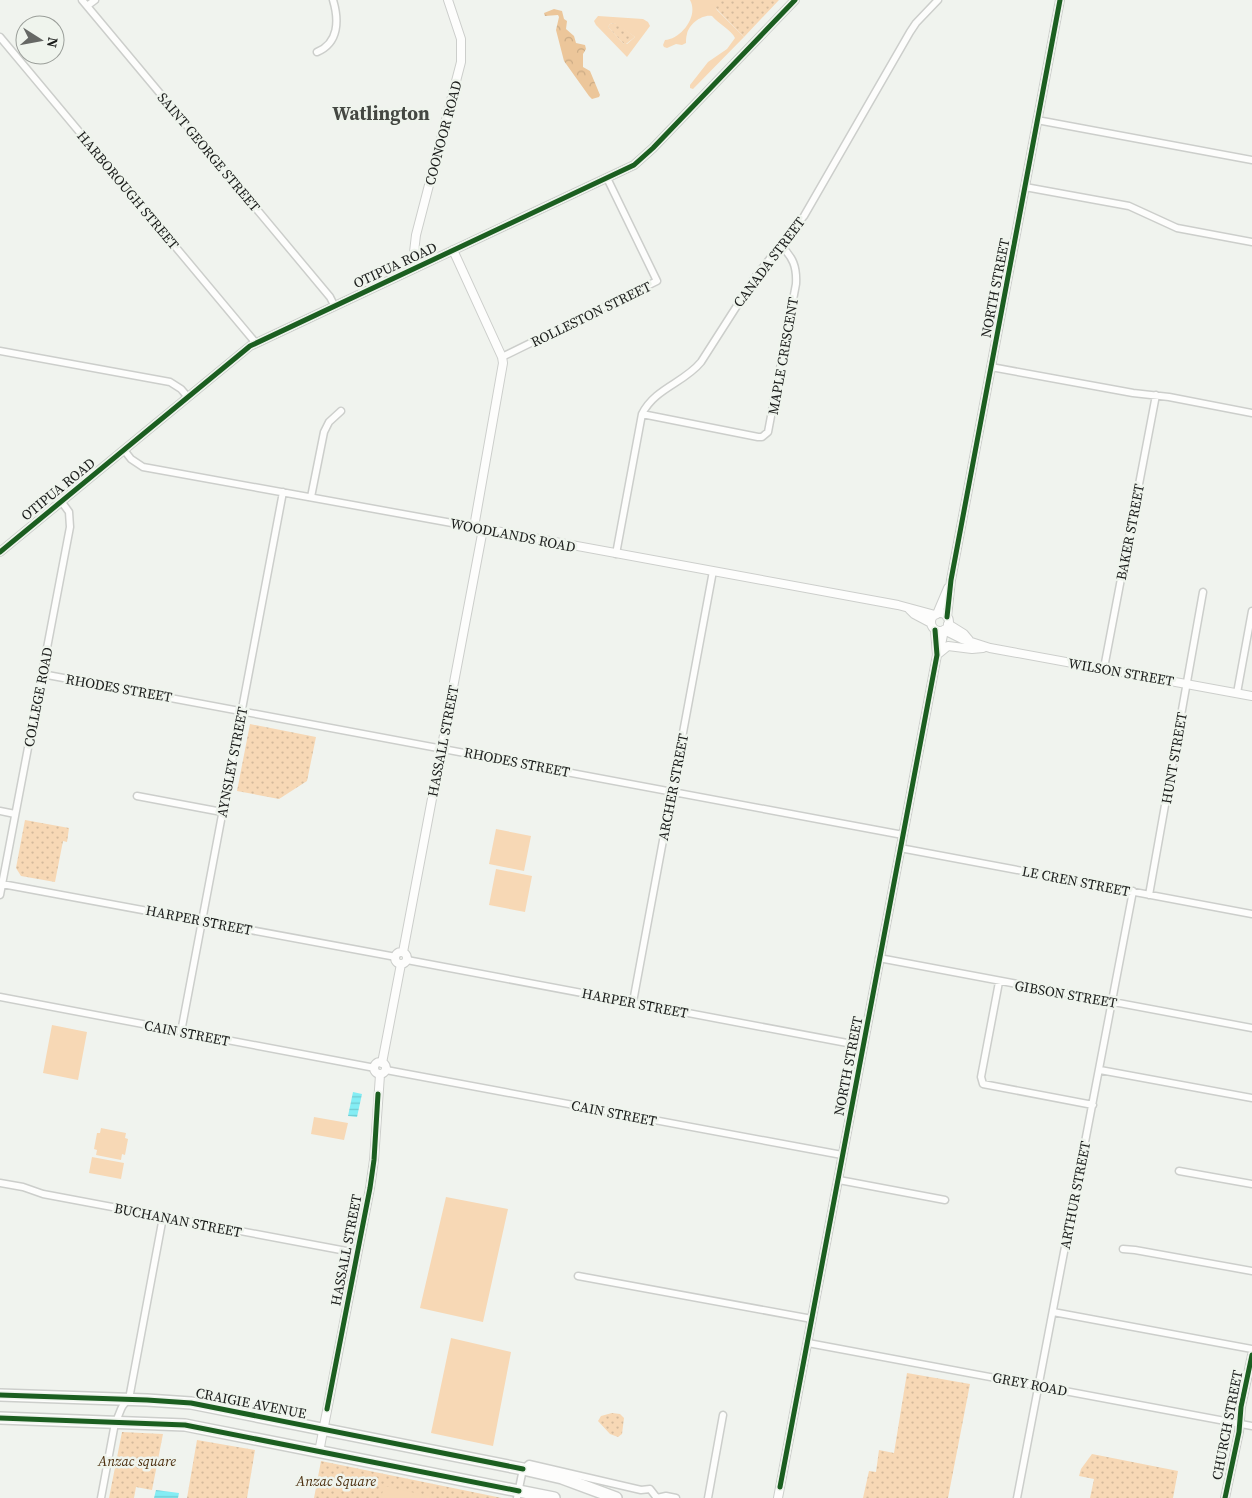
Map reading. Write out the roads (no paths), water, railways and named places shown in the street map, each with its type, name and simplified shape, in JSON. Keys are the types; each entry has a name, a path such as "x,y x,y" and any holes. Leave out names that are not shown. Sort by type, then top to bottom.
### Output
{"highway":[{"name":"CRAIGIE AVENUE","path":"0,1395 191,1403 523,1468 568,1480 616,1498"},
{"path":"0,1418 185,1425 518,1494 554,1498"}],"street":[{"name":"SAINT GEORGE STREET","path":"82,0 330,297 334,305"},
{"path":"87,6 95,0"},
{"path":"317,52 328,46 336,32 337,17 333,0"},
{"name":"COONOOR ROAD","path":"420,265 414,252 416,235 462,62 461,39 448,0"},
{"name":"OTIPUA ROAD","path":"1,550 187,396 256,342 634,165 647,154 794,0"},
{"name":"CANADA STREET","path":"616,554 642,414 646,406 656,394 698,365 756,276 804,216 916,22 938,0"},
{"name":"NORTH STREET","path":"778,1498 937,653 946,625 951,580 1060,0"},
{"name":"HARBOROUGH STREET","path":"0,37 256,342"},
{"path":"1038,120 1252,160"},
{"name":"ROLLESTON STREET","path":"502,357 657,281 607,178"},
{"path":"1025,187 1129,206 1177,228 1252,242"},
{"name":"MAPLE CRESCENT","path":"642,414 758,436 768,432 796,284 795,265 781,246"},
{"path":"453,250 502,357 502,375 474,527"},
{"path":"0,351 170,382 181,389 187,396"},
{"path":"991,367 1252,413"},
{"name":"BAKER STREET","path":"1104,668 1156,395"},
{"path":"311,497 324,432 329,422 341,411"},
{"name":"WOODLANDS ROAD","path":"124,450 131,459 143,466 898,605 936,615 942,614 946,625"},
{"name":"AYNSLEY STREET","path":"181,1032 283,492"},
{"name":"COLLEGE ROAD","path":"0,895 70,519 69,512 61,501"},
{"name":"HASSALL STREET","path":"382,1063 404,959 441,748 483,529"},
{"name":"ARCHER STREET","path":"633,1002 713,571"},
{"name":"NORTH STREET","path":"937,653 933,626 951,580"},
{"name":"HUNT STREET","path":"1149,895 1204,592"},
{"name":"WOODLANDS ROAD","path":"909,609 933,626"},
{"path":"1237,693 1252,611"},
{"path":"933,626 946,625"},
{"name":"WILSON STREET","path":"946,625 964,634 969,640 990,648 1252,696"},
{"name":"WILSON STREET","path":"937,653 948,646 972,649 990,648"},
{"name":"RHODES STREET","path":"42,674 903,836"},
{"path":"136,796 222,812"},
{"path":"0,811 16,814"},
{"name":"LE CREN STREET","path":"900,848 1252,914"},
{"name":"HARPER STREET","path":"2,884 396,957"},
{"name":"ARTHUR STREET","path":"1017,1498 1133,891"},
{"path":"396,957 399,953 404,959"},
{"name":"GIBSON STREET","path":"879,958 1252,1028"},
{"name":"HARPER STREET","path":"404,959 863,1046"},
{"path":"999,982 981,1077 983,1084 1093,1105"},
{"name":"CAIN STREET","path":"0,997 374,1068"},
{"path":"382,1063 385,1065 383,1072 376,1073 374,1068 376,1064 382,1063"},
{"path":"1100,1070 1252,1098"},
{"name":"HASSALL STREET","path":"319,1452 374,1160 383,1072"},
{"name":"CAIN STREET","path":"383,1072 842,1155"},
{"path":"1179,1171 1252,1184"},
{"path":"839,1180 946,1200"},
{"name":"BUCHANAN STREET","path":"0,1183 22,1187 43,1194 357,1253"},
{"path":"100,1498 115,1423 121,1405 128,1399 163,1217"},
{"path":"1123,1249 1252,1271"},
{"path":"578,1276 812,1319"},
{"path":"1053,1312 1252,1349"},
{"name":"GREY ROAD","path":"808,1343 1252,1426"},
{"name":"CHURCH STREET","path":"1225,1498 1252,1355"},
{"path":"708,1498 723,1415"},
{"path":"518,1494 523,1468 526,1465 538,1465 641,1490 650,1489 657,1498 666,1496 676,1498"}],"water":[{"path":"353,1092 362,1094 357,1117 348,1116"},
{"path":"156,1490 179,1493 178,1498 154,1498"}],"district":[{"name":"Watlington","path":"381,113"}],"park label":[{"name":"Anzac square","path":"137,1461"},
{"name":"Anzac Square","path":"336,1481"}]}
